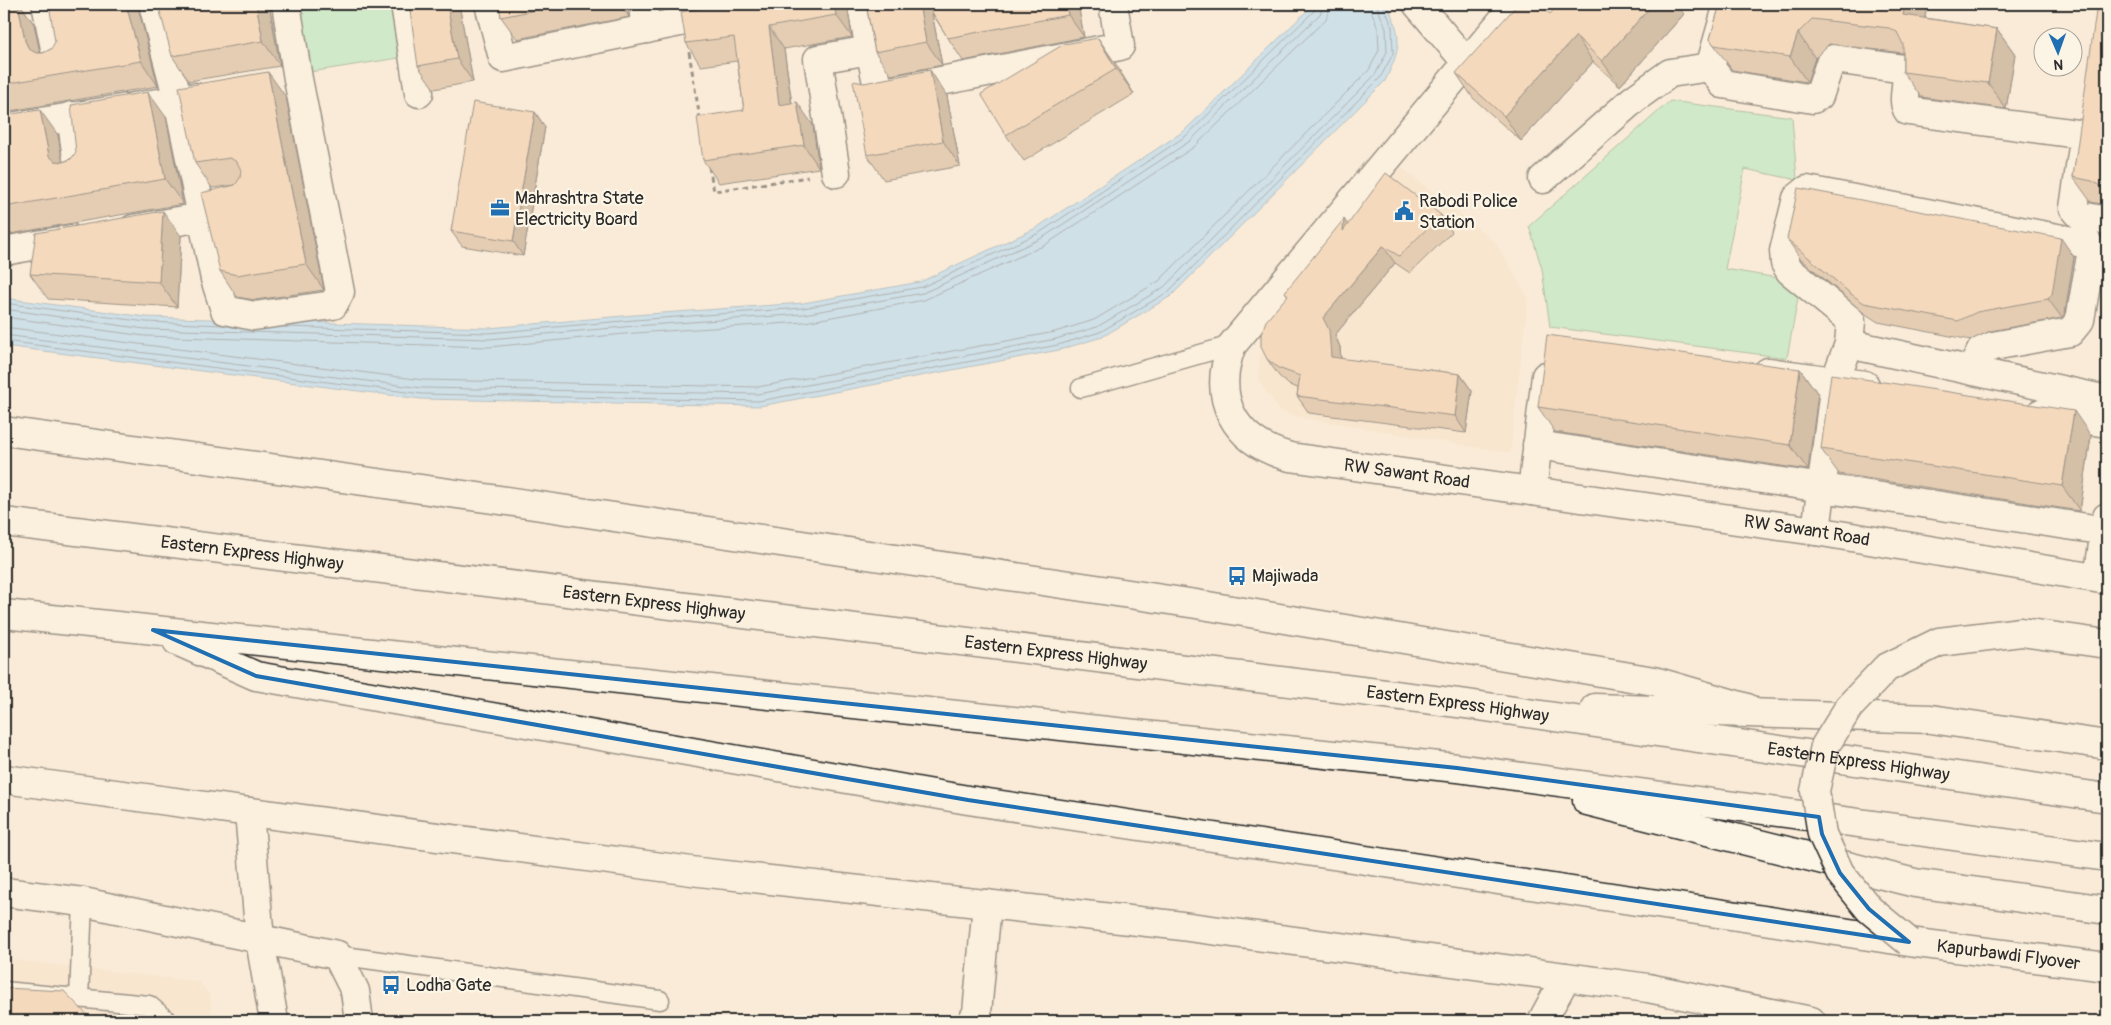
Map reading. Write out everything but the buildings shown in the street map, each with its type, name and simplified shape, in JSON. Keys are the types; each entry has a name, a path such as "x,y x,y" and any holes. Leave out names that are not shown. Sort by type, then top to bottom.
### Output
{"main road":[{"path":"153,4 209,208 215,279 225,310 254,316 334,305 340,292 298,79 286,4"},
{"path":"405,4 419,93"},
{"path":"490,4 503,58 645,16 684,21 769,4"},
{"path":"861,4 879,93 1120,46 1113,4"},
{"name":"RW Sawant Road","path":"1516,4 1232,345 1226,363 1224,380 1226,399 1232,416 1242,431 1256,444 1272,452 1290,457 1816,531 2103,579"},
{"path":"1710,67 1728,4"},
{"path":"44,6 58,63"},
{"path":"1419,7 1467,63"},
{"path":"836,173 818,59 870,50"},
{"path":"1710,67 1723,84 1813,99 1819,96 1830,63 1834,59 1904,69 1907,74 1904,105 1908,111 2085,135"},
{"path":"1543,179 1634,100 1670,72 1710,67"},
{"path":"270,84 298,79"},
{"path":"4,128 215,94"},
{"path":"2089,106 2074,208 2081,216 2107,221"},
{"path":"70,116 80,172"},
{"path":"1816,531 1835,381 1850,344 1851,321 1790,270 1786,263 1784,251 1797,198 1807,190 2088,244 2091,255 2080,320 2070,332 1993,346 1981,351 1972,370"},
{"path":"4,251 103,234 209,208"},
{"path":"1850,344 2107,400"},
{"path":"1532,491 1550,352"},
{"path":"1747,369 1894,390"},
{"path":"2020,410 2107,423"},
{"path":"4,431 507,501 1196,604 1654,681 1766,714"},
{"path":"1538,445 1821,490 2107,526 2103,579"},
{"name":"Eastern Express Highway","path":"4,522 1466,704 2107,798"},
{"path":"4,614 1457,768 2107,857"},
{"name":"Kapurbawdi Flyover","path":"153,630 256,676 968,800 1909,942 2107,968"},
{"path":"1909,942 1869,909 1840,873 1822,834 1815,791 1825,746 1849,706 1886,668 1938,642 2021,632 2107,644"},
{"path":"1466,704 1931,719 2107,745"},
{"path":"1457,768 1915,883 2107,910"},
{"path":"4,779 699,872 1174,925 1566,977 1648,988 1811,1021"},
{"path":"249,812 260,940 274,1021"},
{"path":"4,892 83,902 337,955 355,991 359,1021"},
{"path":"972,1021 977,1013 987,904"},
{"path":"1542,1021 1566,977"}],"lane":[{"path":"1081,388 1232,345"},
{"path":"79,998 83,902"},
{"path":"337,955 660,1000"},
{"path":"4,991 149,1005 168,1021"}],"path":[{"path":"684,21 701,125"},
{"path":"708,163 714,191 836,173"}],"highlighted area":[{"path":"153,630 1457,768 1819,817 1822,834 1840,873 1869,909 1909,942 968,800 256,676"}],"shaded area":[{"path":"1401,167 1495,242 1528,298 1510,453 1295,416 1279,410 1259,381 1260,357 1269,333"},
{"path":"4,959 199,982 210,996 212,1021 4,1021"}],"green space":[{"path":"296,4 395,4 405,57 310,72"},
{"path":"1670,101 1792,117 1797,180 1745,169 1725,269 1801,282 1787,358 1550,327 1542,269 1529,226"}],"water":[{"path":"1314,4 1387,4 1396,26 1398,43 1394,60 1385,81 1171,296 1102,337 1059,350 760,406 421,399 4,346 4,298 146,317 489,328 803,303 920,282 1036,228 1184,131"}],"place":[{"name":"Mahrashtra State Electricity Board","path":"500,208"},
{"name":"Rabodi Police Station","path":"1404,211"},
{"name":"Majiwada","path":"1237,576"},
{"name":"Lodha Gate","path":"391,985"}]}
